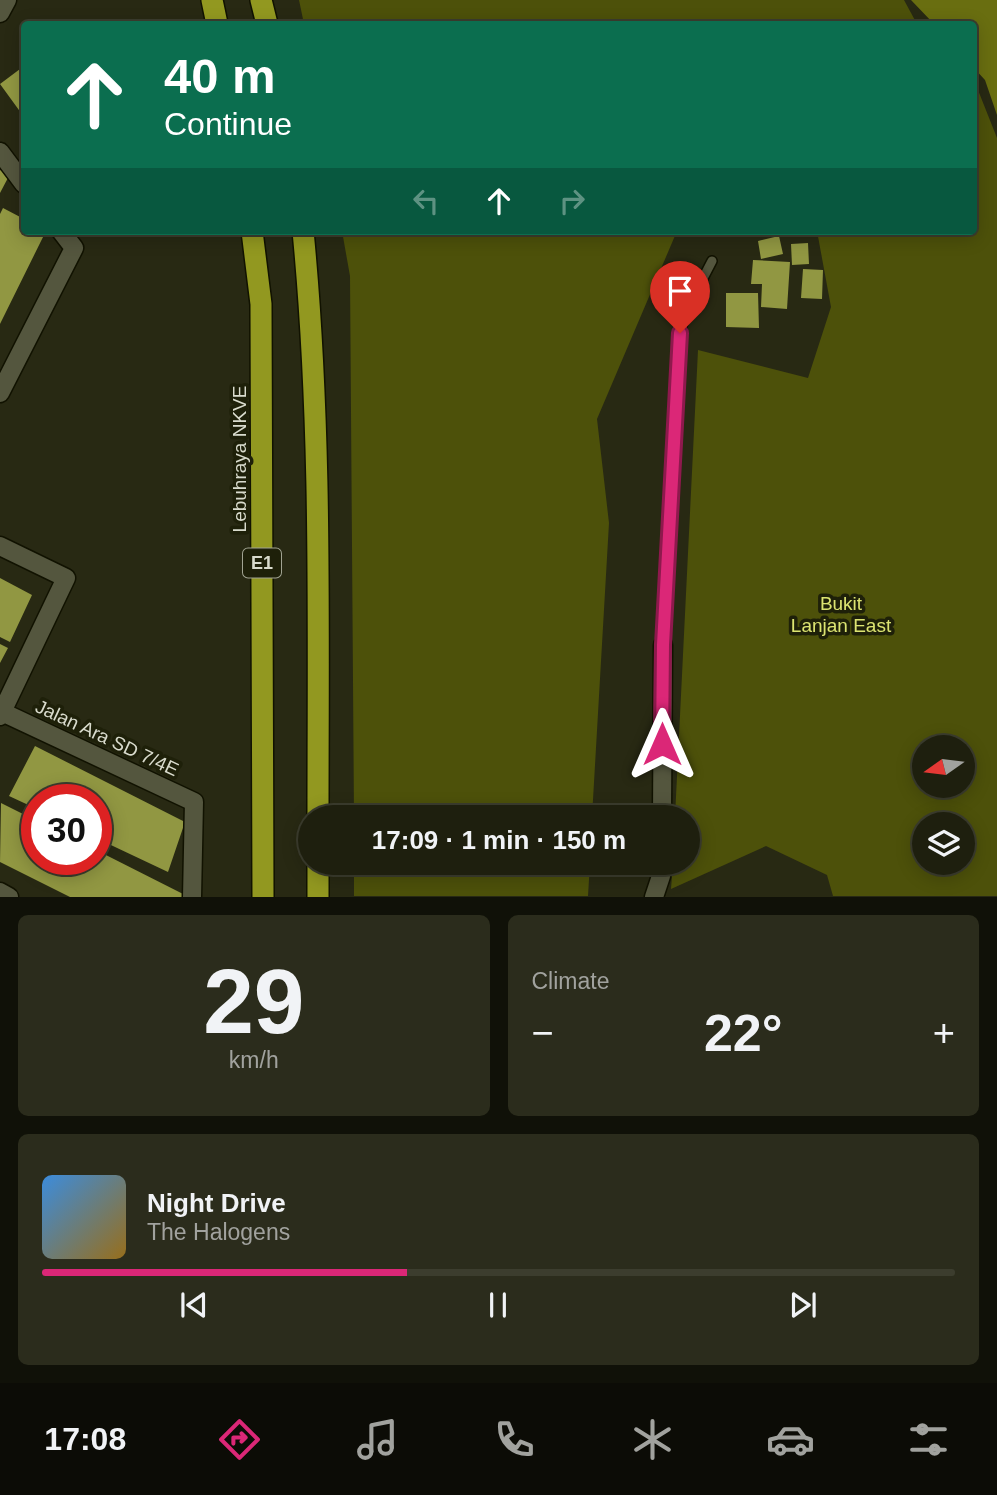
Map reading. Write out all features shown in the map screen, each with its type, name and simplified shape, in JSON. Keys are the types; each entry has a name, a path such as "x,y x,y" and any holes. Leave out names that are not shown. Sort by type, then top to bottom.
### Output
{"highway":[{"path":"212,0 216,21"},
{"path":"261,0 266,21"},
{"name":"Lebuhraya NKVE","path":"252,235 261,304 263,897"},
{"path":"303,235 310,298 318,472 318,805"},
{"path":"318,875 318,897"}],"street":[{"path":"0,13 7,0"},
{"path":"0,152 21,180"},
{"path":"0,393 74,248 64,235"},
{"path":"0,546 66,578 1,714"},
{"path":"662,805 663,645"},
{"name":"Jalan Ara SD 7/4E","path":"1,714 194,803 192,897"},
{"path":"654,897 661,875"},
{"path":"0,892 9,897"}],"lane":[{"path":"663,645 680,333 687,309 712,261"}],"green space":[{"path":"299,0 904,0 915,21 303,21"},
{"name":"Bukit Lanjan East","path":"977,88 997,138 997,896 833,896 827,875 766,846 671,889 672,875 700,875 700,805 676,805 698,350 808,378 831,307 818,235 977,235"},
{"path":"343,235 675,235 597,419 609,523 593,805 354,805 350,276"},
{"path":"354,875 589,875 588,896 354,896"}],"shaded area":[{"path":"911,0 997,0 997,115 985,80 977,71 977,21 931,21"}],"building":[{"path":"21,68 21,113 0,84"},
{"path":"0,170 10,174 0,193"},
{"path":"3,208 21,217 21,235 44,235 0,324 0,214"},
{"path":"779,236 783,254 761,259 758,241"},
{"path":"808,243 809,264 792,265 791,244"},
{"path":"753,260 790,262 787,309 761,307 762,284 751,284"},
{"path":"803,269 823,270 822,299 801,298"},
{"path":"726,293 758,293 759,328 726,327"},
{"path":"0,578 32,595 10,642 0,637"},
{"path":"0,644 8,648 0,663"},
{"path":"35,746 110,784 21,784 21,802 9,796"},
{"path":"112,785 185,822 168,872 112,846"},
{"path":"1,803 21,813 21,872 0,862"},
{"path":"112,858 189,897 70,897 26,875 112,875"}],"route":[{"path":"662,744 663,645 680,333"}]}
